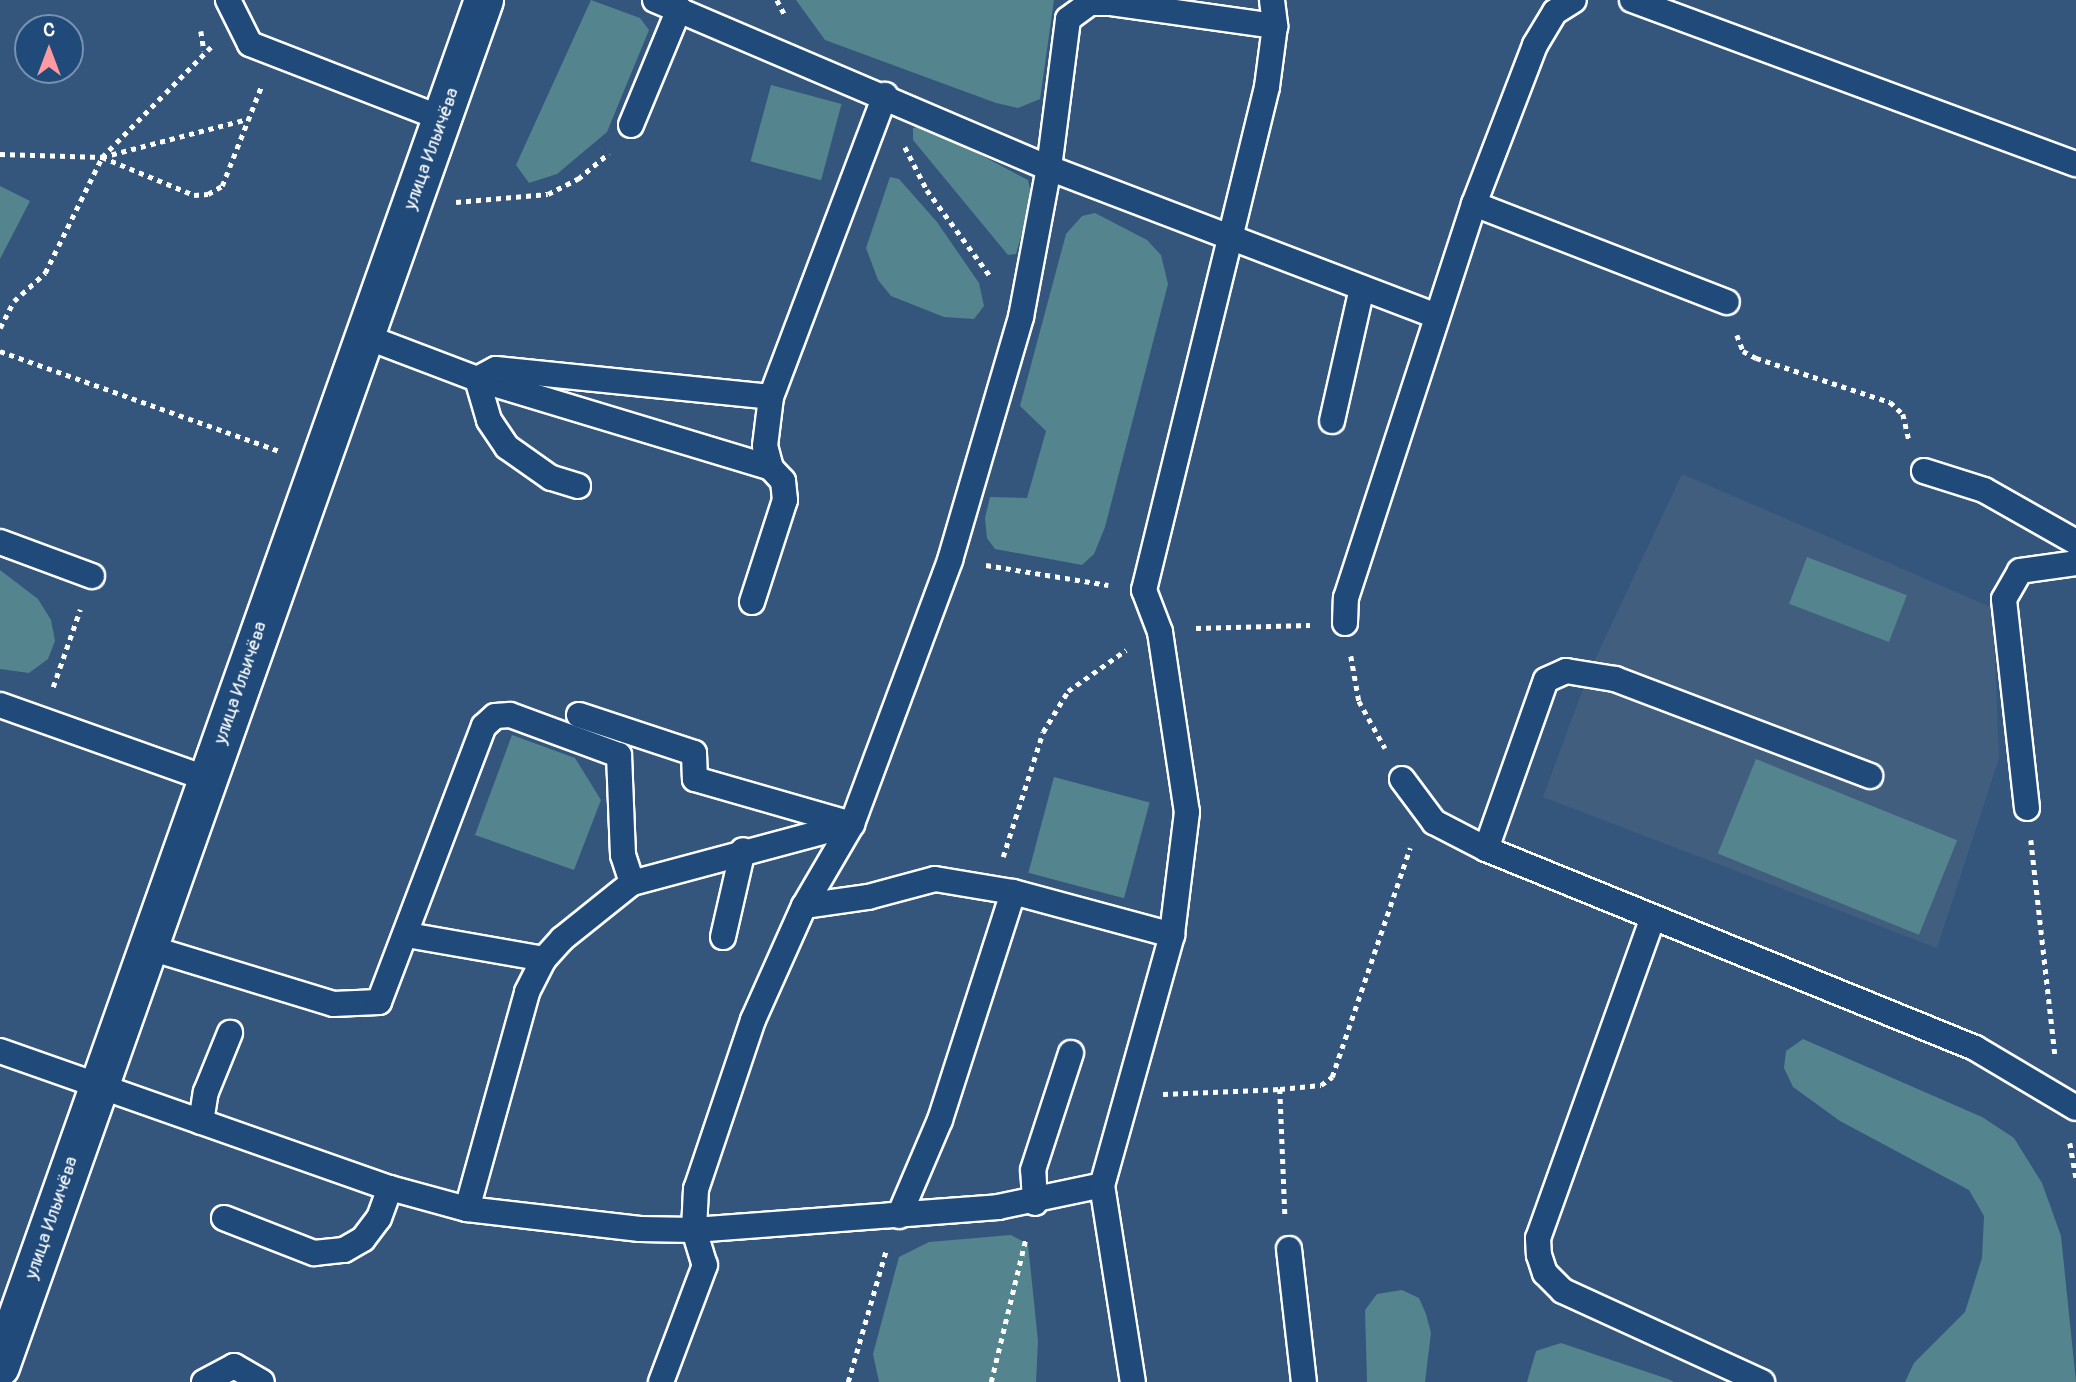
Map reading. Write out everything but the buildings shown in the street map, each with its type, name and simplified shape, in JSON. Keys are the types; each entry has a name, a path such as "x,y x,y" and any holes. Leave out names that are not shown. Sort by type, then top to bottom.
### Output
{"street":[{"name":"улица Ильичёва","path":"0,1367 317,465 484,0"}],"lane":[{"path":"228,0 240,33 274,54 443,119"},
{"path":"655,0 885,95 1049,168 1361,292 1436,316"},
{"path":"1133,1382 1102,1185 1172,935 1187,812 1160,632 1144,590 1228,237 1267,87 1275,26 1272,0"},
{"path":"1345,623 1346,598 1474,204 1535,45 1555,12 1574,0"},
{"path":"1632,0 2076,164"},
{"path":"661,1382 705,1265 694,1230 696,1189 740,1059 804,906 852,824 950,559 1021,317 1049,168 1068,19 1075,11 1111,3 1275,26"},
{"path":"631,125 679,9"},
{"path":"771,468 765,422 771,397 885,95"},
{"path":"1474,204 1727,302"},
{"path":"1332,421 1361,292"},
{"path":"364,336 477,379 771,468 783,481 785,500 752,601"},
{"path":"477,379 496,369 771,397"},
{"path":"477,379 489,420 507,447 551,478 578,486"},
{"path":"1924,471 1984,490 2076,542"},
{"path":"0,542 92,576"},
{"path":"2027,808 2004,599 2020,571 2076,563"},
{"path":"1486,849 1546,680 1566,671 1615,679 1870,776"},
{"path":"1,709 42,718 208,779"},
{"path":"147,947 333,1004 366,1005 379,1002 407,935 484,726 495,716 509,715 619,755 623,855 632,883"},
{"path":"579,715 694,753 695,779 852,824"},
{"path":"1402,779 1434,822 1486,849 1652,920 1975,1048 2068,1102"},
{"path":"467,1209 527,992 544,959 632,883 743,850 852,824"},
{"path":"723,937 743,850"},
{"path":"804,906 868,897 935,878 1003,889 1172,935"},
{"path":"899,1216 940,1119 1003,889"},
{"path":"1652,920 1538,1238 1539,1255 1545,1273 1563,1291 1762,1382"},
{"path":"407,935 544,959"},
{"path":"201,1122 206,1092 230,1033"},
{"path":"0,1051 390,1188 467,1209 694,1230 899,1216 1035,1203 1102,1185"},
{"path":"1035,1203 1033,1170 1071,1054"},
{"path":"224,1218 314,1253 344,1250 363,1239 379,1218 390,1188"},
{"path":"1289,1249 1304,1382"},
{"path":"204,1382 234,1366 262,1382"}],"path":[{"path":"0,328 14,301 44,274 102,157 204,51 240,33"},
{"path":"102,157 194,195 208,194 222,186 274,54"},
{"path":"885,95 927,190 1021,317"},
{"path":"0,154 102,157 248,119"},
{"path":"452,202 548,194 606,156 631,125"},
{"path":"1727,302 1743,351 1890,402 1903,414 1913,457 1924,471"},
{"path":"0,351 317,465"},
{"path":"987,565 1144,590"},
{"path":"42,718 92,576"},
{"path":"1003,889 1043,732 1068,691 1106,661 1160,632 1345,623 1359,701 1402,779"},
{"path":"2027,808 2068,1102"},
{"path":"1151,1094 1280,1090 1321,1085 1338,1069 1424,810"},
{"path":"1280,1090 1284,1201"},
{"path":"991,1382 1035,1203"},
{"path":"848,1382 899,1216"}],"shaded area":[{"path":"1682,474 1993,608 1999,758 1937,948 1543,797 1590,670"}],"green space":[{"path":"591,0 640,18 649,30 607,132 557,174 529,183 516,165"},
{"path":"796,0 1054,0 1040,99 1018,108 996,103 825,40"},
{"path":"771,85 842,104 821,180 751,161"},
{"path":"924,125 1028,180 1032,198 1016,254 1008,255 913,140 913,128"},
{"path":"890,177 899,179 937,222 979,283 984,306 974,319 944,317 891,296 878,280 866,248"},
{"path":"0,186 30,201 0,259"},
{"path":"1095,213 1147,240 1161,255 1168,284 1105,527 1094,554 1082,565 995,549 987,538 985,518 990,497 1027,498 1046,431 1020,406 1066,234 1082,216"},
{"path":"1807,557 1907,595 1889,642 1789,604"},
{"path":"0,570 38,599 51,620 55,641 48,659 29,673 0,669"},
{"path":"512,735 575,758 601,800 574,870 475,835"},
{"path":"1756,759 1957,840 1919,935 1718,854"},
{"path":"1054,777 1150,803 1124,898 1028,873"},
{"path":"1803,1039 1982,1117 2014,1138 2042,1183 2061,1236 2076,1382 1905,1382 1914,1363 1965,1312 1982,1258 1984,1216 1969,1190 1840,1121 1793,1087 1784,1068 1786,1051"},
{"path":"1011,1235 1028,1244 1038,1341 1036,1382 879,1382 873,1354 899,1257 929,1242"},
{"path":"1402,1290 1419,1298 1431,1333 1425,1382 1367,1382 1365,1310 1377,1294"},
{"path":"1561,1343 1674,1382 1527,1382 1536,1351"}]}
